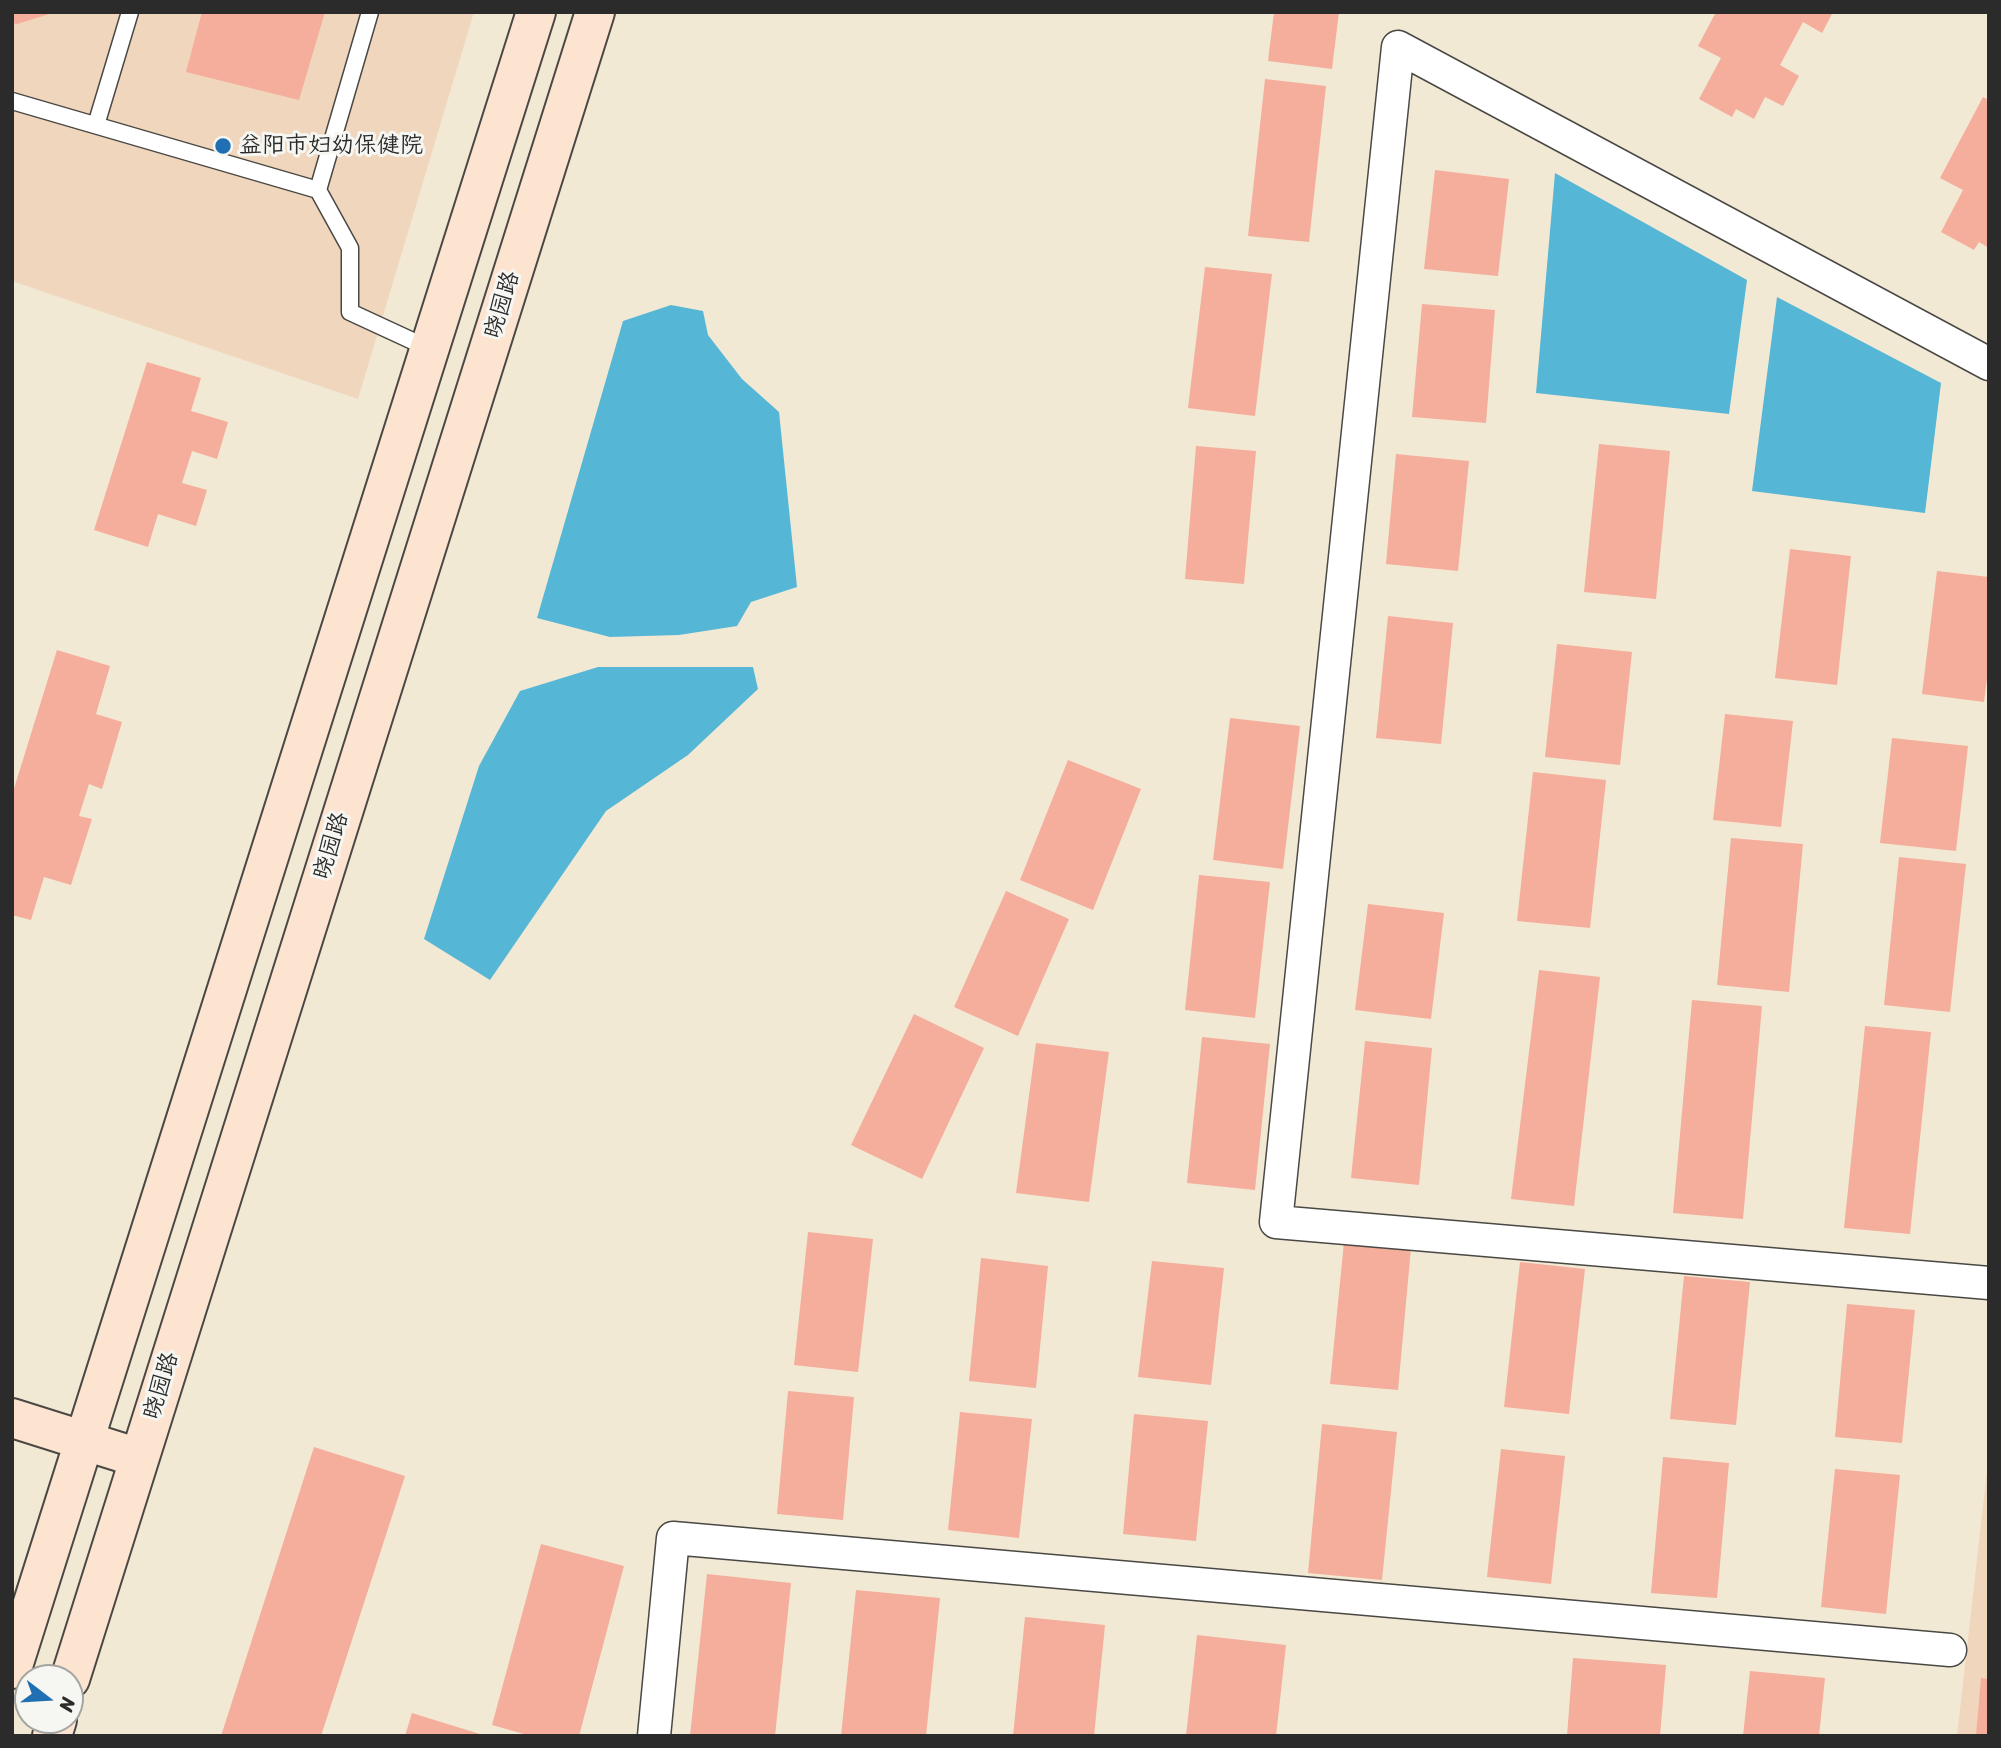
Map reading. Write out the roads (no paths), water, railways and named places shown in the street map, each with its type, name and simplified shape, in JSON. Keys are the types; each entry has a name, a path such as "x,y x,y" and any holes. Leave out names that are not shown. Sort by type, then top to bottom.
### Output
{"street":[{"path":"12,1669 536,12"},
{"name":"晓园路","path":"75,1664 595,12"},
{"path":"1989,364 1398,47 1276,1222 1989,1283"},
{"path":"12,1418 139,1458"},
{"path":"654,1736 673,1538 1950,1650"}],"lane":[{"path":"96,125 130,12"},
{"path":"318,190 370,12"},
{"path":"12,101 318,190 350,248 350,312 430,349"}],"water":[{"path":"1555,173 1747,280 1729,414 1536,393"},
{"path":"1777,297 1941,383 1925,513 1752,491"},
{"path":"671,305 703,311 708,335 742,379 779,412 797,587 751,602 737,626 679,635 610,637 537,618 623,321"},
{"path":"598,667 753,667 758,689 688,755 606,811 490,980 424,939 479,766 520,691"}],"place":[{"name":"益阳市妇幼保健院","path":"223,146"}]}
